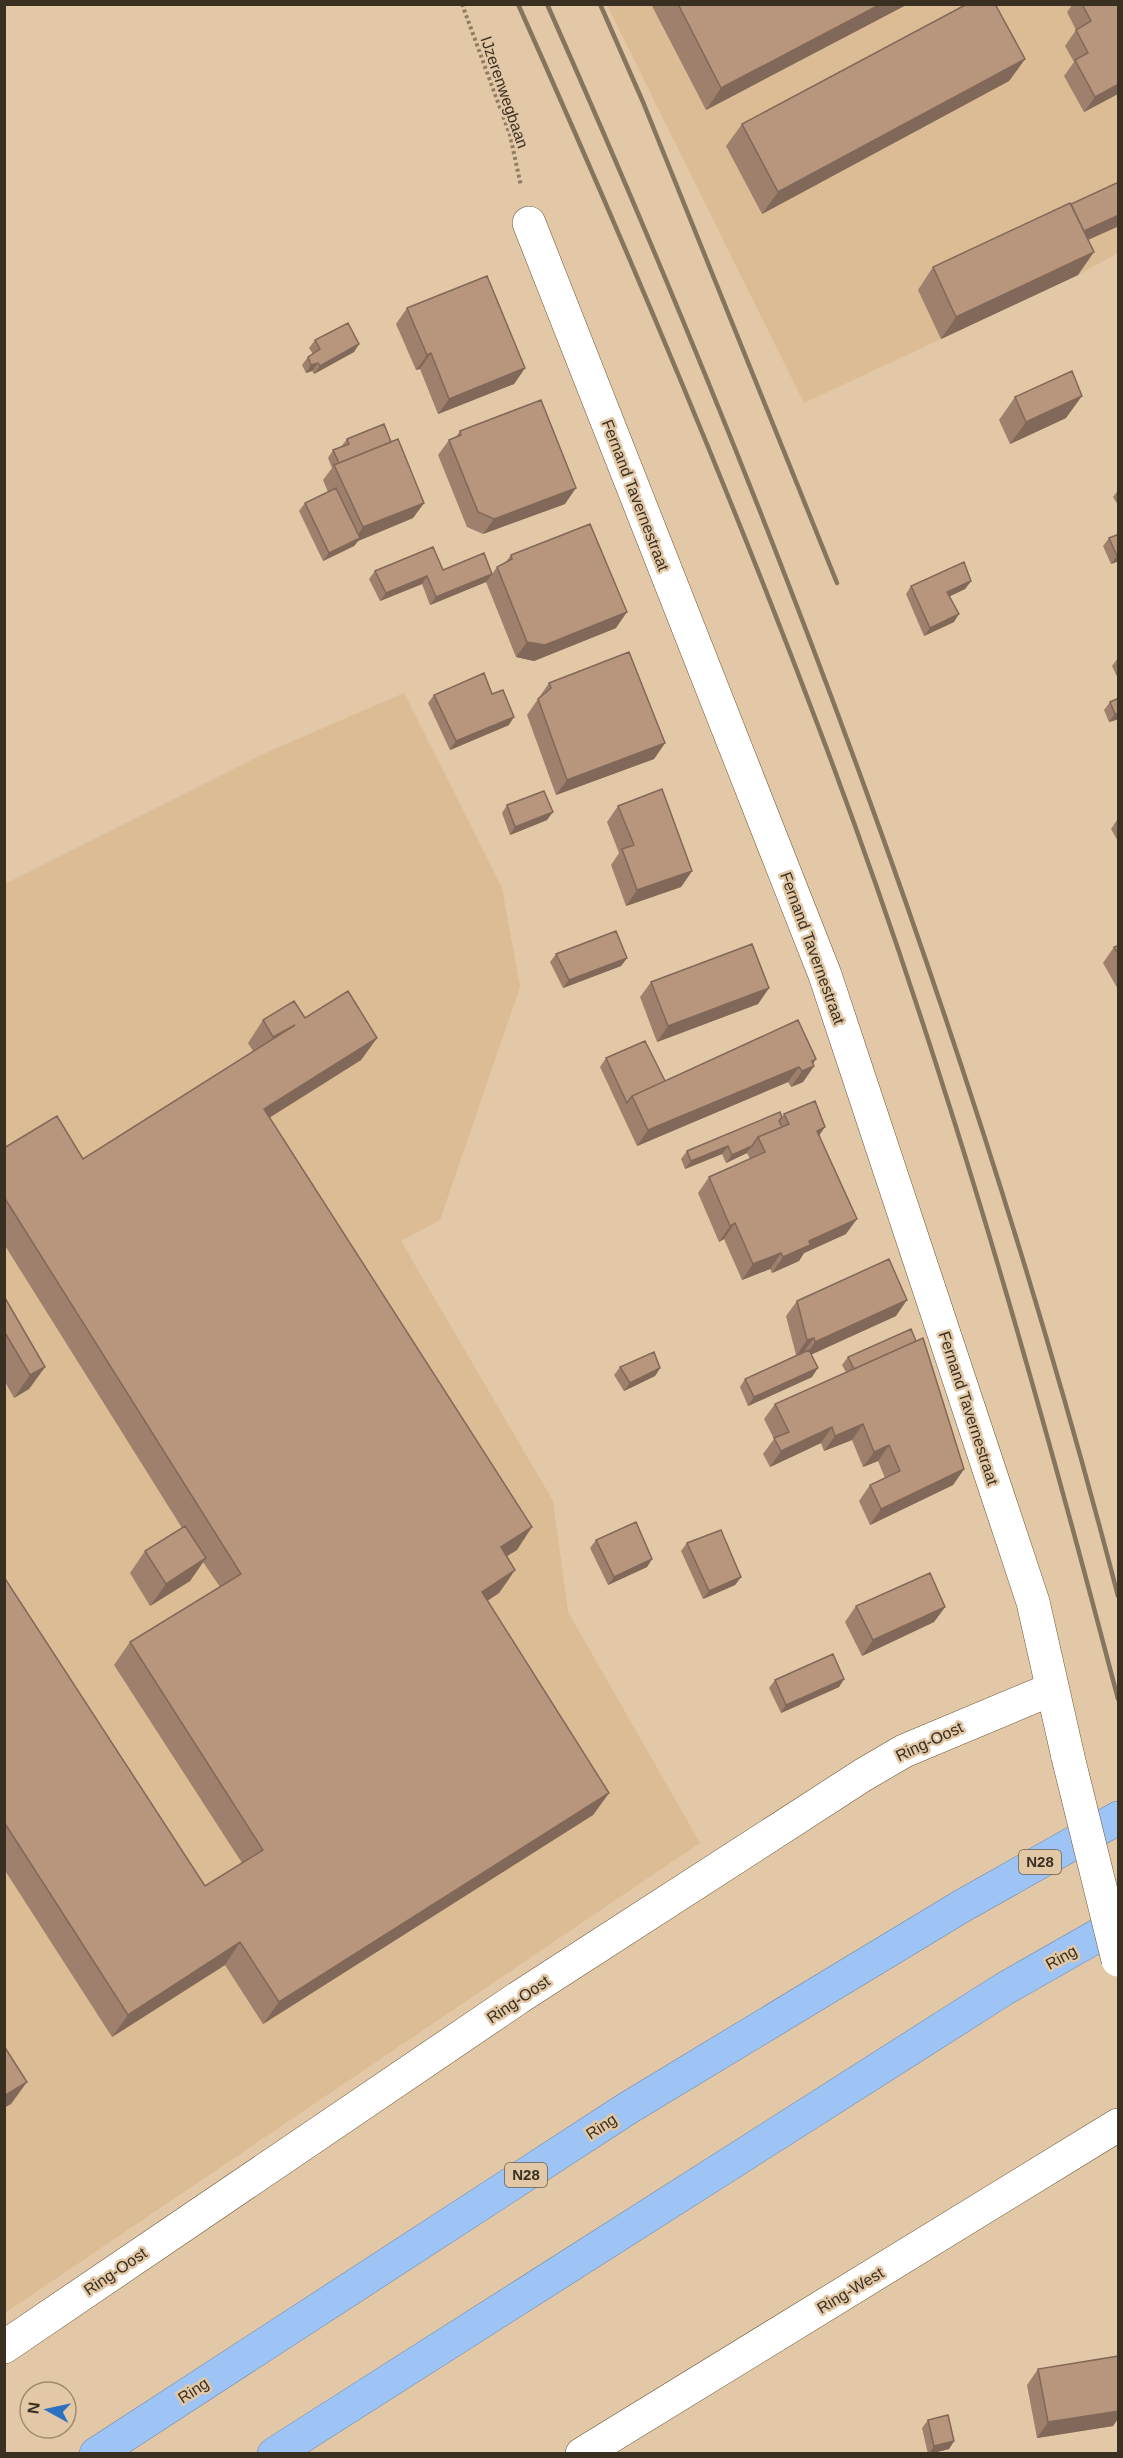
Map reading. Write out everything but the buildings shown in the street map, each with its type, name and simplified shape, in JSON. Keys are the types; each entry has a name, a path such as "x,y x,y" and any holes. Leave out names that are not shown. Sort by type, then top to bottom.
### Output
{"highway":[{"name":"Ring","path":"96,2454 628,2108 962,1906 1119,1818"},
{"name":"Ring","path":"274,2454 994,1995 1119,1924"}],"street":[{"name":"Fernand Tavernestraat","path":"529,223 825,975 1033,1602 1068,1757 1119,1960"},
{"name":"Ring-Oost","path":"4,2347 518,1998 863,1775 904,1751 1052,1689"},
{"name":"Ring-West","path":"582,2454 1119,2125"}],"path":[{"name":"IJzerenwegbaan","path":"462,4 510,135 529,223"}],"shaded area":[{"path":"607,5 1118,5 1118,253 1078,275 804,403"},
{"path":"404,693 502,888 520,987 440,1220 401,1241 553,1501 568,1612 700,1843 5,2313 5,884 263,754"}],"railway":[{"path":"518,4 710,451 782,632 861,843 903,963 981,1207 1052,1452 1118,1699"},
{"path":"547,4 713,394 791,590 865,788 935,988 1001,1189 1062,1392 1118,1596"},
{"path":"600,4 643,102 837,583"}]}
